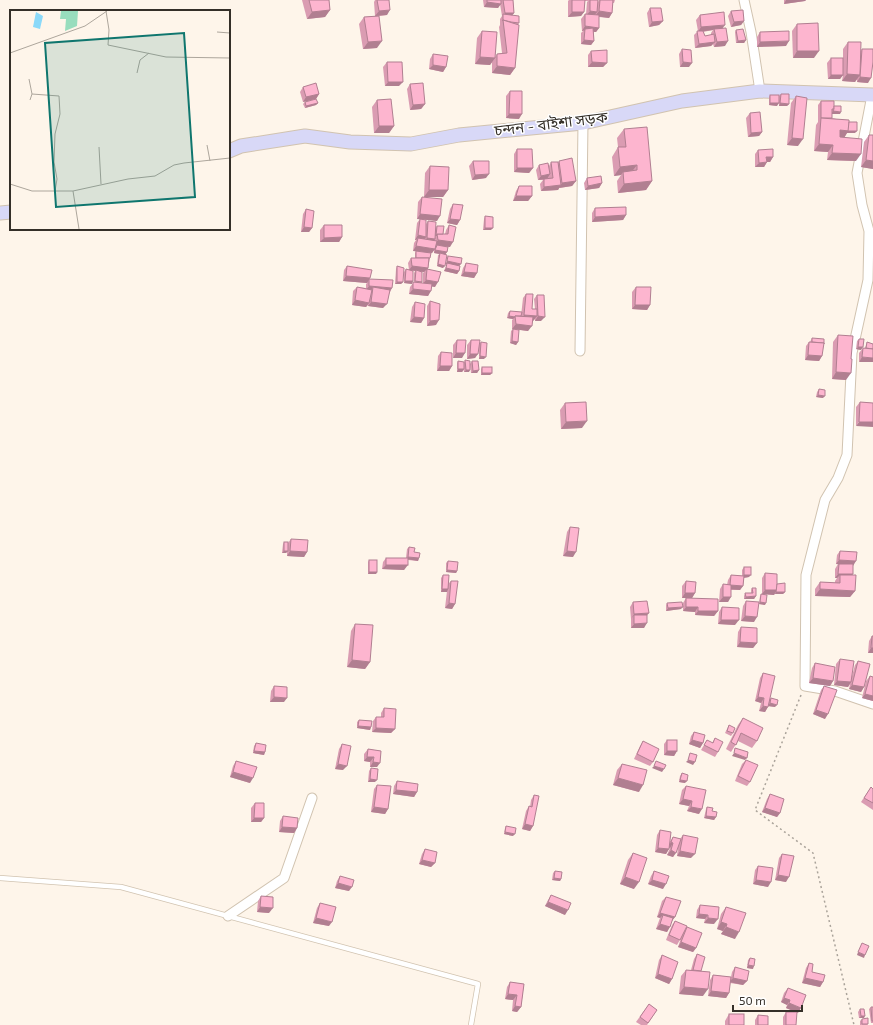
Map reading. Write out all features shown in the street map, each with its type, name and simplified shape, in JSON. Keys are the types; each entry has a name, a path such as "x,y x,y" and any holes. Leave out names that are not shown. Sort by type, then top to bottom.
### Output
{"main road":[{"name":"চন্দন - বাইশা সড়ক","path":"230,151 241,146 305,136 350,142 412,144 459,135 583,123 682,101 760,91 872,95"},
{"path":"0,213 10,212"}],"street":[{"path":"744,0 751,32 760,91"},
{"path":"872,95 857,173 862,205 870,231 868,280 852,353 847,455 838,478 825,500 806,575 805,686 835,691 873,704"},
{"path":"580,351 583,123"},
{"path":"228,916 284,878 312,798"}],"lane":[{"path":"0,878 121,887 478,984 471,1025"}],"path":[{"path":"805,686 755,810 813,853 854,1025"}],"building":[{"path":"309,0 329,0 330,10 312,12"},
{"path":"377,0 389,0 390,10 379,11"},
{"path":"487,0 501,0 501,4 487,2"},
{"path":"503,0 513,0 514,13 505,13"},
{"path":"572,0 585,0 584,12 572,12"},
{"path":"590,0 598,0 597,12 590,11"},
{"path":"600,0 613,0 612,13 599,11"},
{"path":"650,8 661,8 663,21 652,22"},
{"path":"743,10 744,21 734,22 731,11"},
{"path":"724,12 725,25 701,27 700,15"},
{"path":"503,14 519,16 519,23 503,20"},
{"path":"585,14 599,15 599,28 585,26"},
{"path":"379,16 382,41 368,42 364,17"},
{"path":"503,20 519,25 515,68 497,66 497,54 507,53"},
{"path":"818,23 819,51 797,51 797,24"},
{"path":"593,28 594,41 584,40 585,29"},
{"path":"726,28 728,41 717,42 714,29"},
{"path":"743,29 746,40 738,41 736,30"},
{"path":"482,31 497,32 495,58 480,57"},
{"path":"697,31 703,31 705,36 714,34 715,42 699,44"},
{"path":"789,31 789,41 760,42 760,32"},
{"path":"848,42 861,42 860,75 847,74"},
{"path":"682,49 691,50 692,63 683,62"},
{"path":"862,49 873,49 871,78 860,77"},
{"path":"607,50 607,63 592,62 591,51"},
{"path":"433,54 448,56 446,67 433,65"},
{"path":"831,58 843,58 843,75 831,75"},
{"path":"387,62 402,62 403,82 388,82"},
{"path":"316,83 319,94 306,97 303,87"},
{"path":"423,83 425,104 413,105 410,84"},
{"path":"510,91 522,91 522,114 509,114"},
{"path":"781,94 789,94 789,104 780,103"},
{"path":"770,95 779,95 779,103 770,103"},
{"path":"796,96 807,98 803,139 792,138"},
{"path":"316,99 318,103 306,106 305,102"},
{"path":"391,99 394,126 379,126 377,100"},
{"path":"821,101 834,101 832,118 821,118"},
{"path":"834,106 841,106 841,112 833,111"},
{"path":"760,112 762,132 751,133 750,113"},
{"path":"821,118 849,120 849,131 840,130 840,137 862,139 861,154 832,153 833,145 819,144"},
{"path":"849,122 857,122 857,131 848,131"},
{"path":"647,127 652,181 624,184 623,172 637,170 637,165 620,167 618,147 626,147 624,129"},
{"path":"869,135 873,135 873,161 866,160"},
{"path":"517,149 532,149 533,168 517,168"},
{"path":"773,149 773,157 766,157 767,162 759,163 758,150"},
{"path":"572,158 576,181 562,183 559,161"},
{"path":"473,161 489,161 489,174 475,175"},
{"path":"551,162 558,162 561,185 544,187 544,179 553,178"},
{"path":"548,163 550,174 541,176 539,165"},
{"path":"430,166 449,167 448,190 429,190"},
{"path":"601,176 602,183 588,186 587,178"},
{"path":"519,186 532,186 532,196 516,196"},
{"path":"422,197 442,199 440,216 420,214"},
{"path":"453,204 463,205 460,220 450,219"},
{"path":"626,207 626,215 595,217 595,208"},
{"path":"306,209 314,211 312,228 304,227"},
{"path":"485,216 493,217 493,228 485,228"},
{"path":"420,219 426,220 426,237 418,235"},
{"path":"428,221 436,222 435,239 427,238"},
{"path":"324,225 342,225 342,237 324,238"},
{"path":"449,225 456,227 453,242 438,240 437,234 448,234"},
{"path":"437,226 444,226 443,234 437,234 436,236"},
{"path":"418,238 437,241 435,249 416,246"},
{"path":"437,245 448,247 447,252 435,250"},
{"path":"416,251 431,253 430,258 416,258"},
{"path":"440,253 447,255 445,266 438,264"},
{"path":"448,256 462,258 461,264 447,261"},
{"path":"411,258 429,258 428,268 412,266"},
{"path":"447,263 460,266 459,271 446,268"},
{"path":"466,263 478,265 477,273 464,272"},
{"path":"347,266 372,270 370,278 346,276"},
{"path":"397,266 404,268 403,282 397,282"},
{"path":"406,269 413,271 413,281 405,281"},
{"path":"427,269 441,272 438,282 426,280"},
{"path":"416,270 422,272 422,282 415,281"},
{"path":"369,279 393,280 392,288 369,286"},
{"path":"413,282 432,284 431,291 413,289"},
{"path":"357,287 372,290 369,303 355,300"},
{"path":"373,287 390,290 387,304 371,302"},
{"path":"636,287 651,287 650,305 635,305"},
{"path":"526,294 533,294 532,309 537,309 537,316 524,315"},
{"path":"537,295 544,295 545,317 538,316"},
{"path":"430,301 440,304 439,320 430,321"},
{"path":"415,302 425,304 424,318 414,317"},
{"path":"510,311 522,312 521,316 509,316"},
{"path":"515,316 533,317 532,326 516,324"},
{"path":"513,329 519,330 518,342 512,341"},
{"path":"838,335 853,336 851,373 836,372"},
{"path":"812,338 824,339 824,343 812,342"},
{"path":"859,339 864,339 863,347 858,347"},
{"path":"457,340 466,340 465,353 456,353"},
{"path":"471,340 480,340 478,354 470,354"},
{"path":"481,342 487,343 486,357 480,356"},
{"path":"809,342 824,343 822,356 808,355"},
{"path":"867,342 873,344 873,349 866,348"},
{"path":"863,348 873,349 873,358 862,357"},
{"path":"441,352 452,353 452,366 440,366"},
{"path":"465,360 470,361 470,370 466,370"},
{"path":"458,361 464,362 464,369 458,369"},
{"path":"472,361 478,361 479,370 473,371"},
{"path":"482,367 492,367 492,373 482,373"},
{"path":"819,389 825,390 825,396 818,395"},
{"path":"586,402 587,421 566,422 565,403"},
{"path":"860,402 873,403 873,422 859,422"},
{"path":"570,527 579,528 576,552 567,551"},
{"path":"291,539 308,540 307,552 290,551"},
{"path":"284,542 288,542 288,551 284,551"},
{"path":"409,547 415,548 414,552 420,553 419,558 408,557"},
{"path":"840,551 857,552 856,561 839,560"},
{"path":"386,558 408,558 408,565 386,565"},
{"path":"369,560 377,560 377,572 369,572"},
{"path":"448,561 458,562 457,571 447,570"},
{"path":"839,564 853,564 853,574 838,574"},
{"path":"744,567 751,567 751,575 744,575"},
{"path":"765,573 777,574 777,590 765,590"},
{"path":"443,575 449,575 448,589 442,589"},
{"path":"731,575 744,576 743,586 730,585"},
{"path":"840,575 856,575 855,591 820,589 820,582 840,583"},
{"path":"451,581 458,581 455,604 449,603"},
{"path":"686,581 696,582 695,593 685,593"},
{"path":"785,583 785,592 776,592 777,584"},
{"path":"723,584 731,585 731,597 723,597"},
{"path":"752,588 756,588 756,596 746,597 745,593 753,593"},
{"path":"761,594 767,595 766,603 760,602"},
{"path":"686,598 718,599 718,611 698,611 698,607 686,607"},
{"path":"647,601 649,613 634,614 633,602"},
{"path":"746,601 759,602 757,617 745,616"},
{"path":"682,602 683,607 668,608 667,603"},
{"path":"722,607 739,608 739,620 721,620"},
{"path":"634,615 647,615 647,623 634,624"},
{"path":"355,624 373,625 370,662 352,660"},
{"path":"741,627 757,628 757,643 740,642"},
{"path":"872,636 873,648 871,648"},
{"path":"840,659 854,661 851,682 837,681"},
{"path":"858,661 870,664 864,687 852,685"},
{"path":"815,663 835,667 833,681 813,678"},
{"path":"763,673 775,676 768,707 763,706 764,698 758,697"},
{"path":"870,676 873,677 873,696 865,694"},
{"path":"274,686 287,687 287,698 274,697"},
{"path":"824,686 837,690 828,714 816,710"},
{"path":"771,698 778,700 777,705 770,703"},
{"path":"384,708 396,709 395,729 376,728 376,717 384,717"},
{"path":"743,718 763,728 757,741 741,733 736,745 731,742"},
{"path":"359,720 372,721 371,727 358,726"},
{"path":"729,725 735,728 733,733 727,731"},
{"path":"694,732 705,735 703,743 692,740"},
{"path":"715,738 723,742 718,752 704,745 707,740 713,743"},
{"path":"667,740 677,740 677,751 667,751"},
{"path":"643,741 659,749 653,762 637,754"},
{"path":"256,743 266,745 265,752 254,751"},
{"path":"342,744 351,746 347,766 338,764"},
{"path":"735,748 748,752 747,758 734,753"},
{"path":"368,749 381,751 380,763 373,762 374,757 367,757"},
{"path":"690,753 697,755 695,762 688,760"},
{"path":"746,760 758,765 750,782 738,776"},
{"path":"236,761 257,767 253,778 233,772"},
{"path":"656,761 666,765 664,769 654,766"},
{"path":"622,764 647,770 643,785 618,778"},
{"path":"371,768 378,769 377,780 370,779"},
{"path":"682,773 688,775 687,781 680,780"},
{"path":"397,781 418,784 417,792 396,790"},
{"path":"377,785 391,786 388,809 374,807"},
{"path":"686,786 706,790 702,809 691,807 692,801 683,799"},
{"path":"871,787 873,789 873,803 864,798"},
{"path":"770,794 784,799 780,813 765,808"},
{"path":"534,795 539,796 533,826 525,824 529,806 532,807"},
{"path":"255,803 264,803 264,818 254,818"},
{"path":"707,807 713,808 712,811 717,812 716,817 706,816"},
{"path":"283,816 298,818 297,828 282,827"},
{"path":"506,826 516,828 515,834 505,832"},
{"path":"660,830 671,832 669,849 658,848"},
{"path":"683,835 698,838 695,854 680,851"},
{"path":"673,837 681,839 676,853 671,850 673,843 671,842"},
{"path":"425,849 437,852 435,863 422,860"},
{"path":"633,853 647,858 639,882 625,877"},
{"path":"782,854 794,856 789,877 778,875"},
{"path":"758,866 773,868 771,882 756,880"},
{"path":"555,871 562,872 561,879 554,878"},
{"path":"654,871 669,876 666,884 652,880"},
{"path":"340,876 354,880 352,887 338,883"},
{"path":"551,895 571,903 568,910 548,902"},
{"path":"261,896 273,897 273,908 260,907"},
{"path":"666,897 681,901 675,917 660,913"},
{"path":"320,903 336,907 332,922 316,918"},
{"path":"700,905 719,907 718,919 708,918 708,915 699,914"},
{"path":"726,907 746,913 739,932 726,927 727,924 721,922"},
{"path":"663,915 673,918 670,927 660,924"},
{"path":"675,921 687,926 680,940 669,935"},
{"path":"687,927 702,933 696,948 681,942"},
{"path":"862,943 869,946 865,955 858,952"},
{"path":"697,954 705,957 701,971 693,970"},
{"path":"662,955 678,962 672,979 658,974"},
{"path":"750,958 755,959 754,966 748,965"},
{"path":"809,963 813,964 812,972 825,975 823,982 805,978"},
{"path":"735,967 749,971 747,981 733,978"},
{"path":"686,970 710,972 708,989 684,987"},
{"path":"713,975 731,977 729,993 711,991"},
{"path":"510,982 524,984 521,1007 515,1006 517,995 508,994"},
{"path":"788,988 806,995 801,1008 789,1003 790,1000 784,998"},
{"path":"649,1004 657,1010 648,1023 640,1017"},
{"path":"871,1007 873,1007 873,1021 872,1021"},
{"path":"860,1009 864,1009 865,1016 861,1016"},
{"path":"786,1012 797,1012 796,1025 786,1025"},
{"path":"729,1014 744,1014 744,1025 729,1025"},
{"path":"758,1015 768,1016 768,1025 758,1025"},
{"path":"868,1018 868,1024 862,1024 862,1019"}]}
